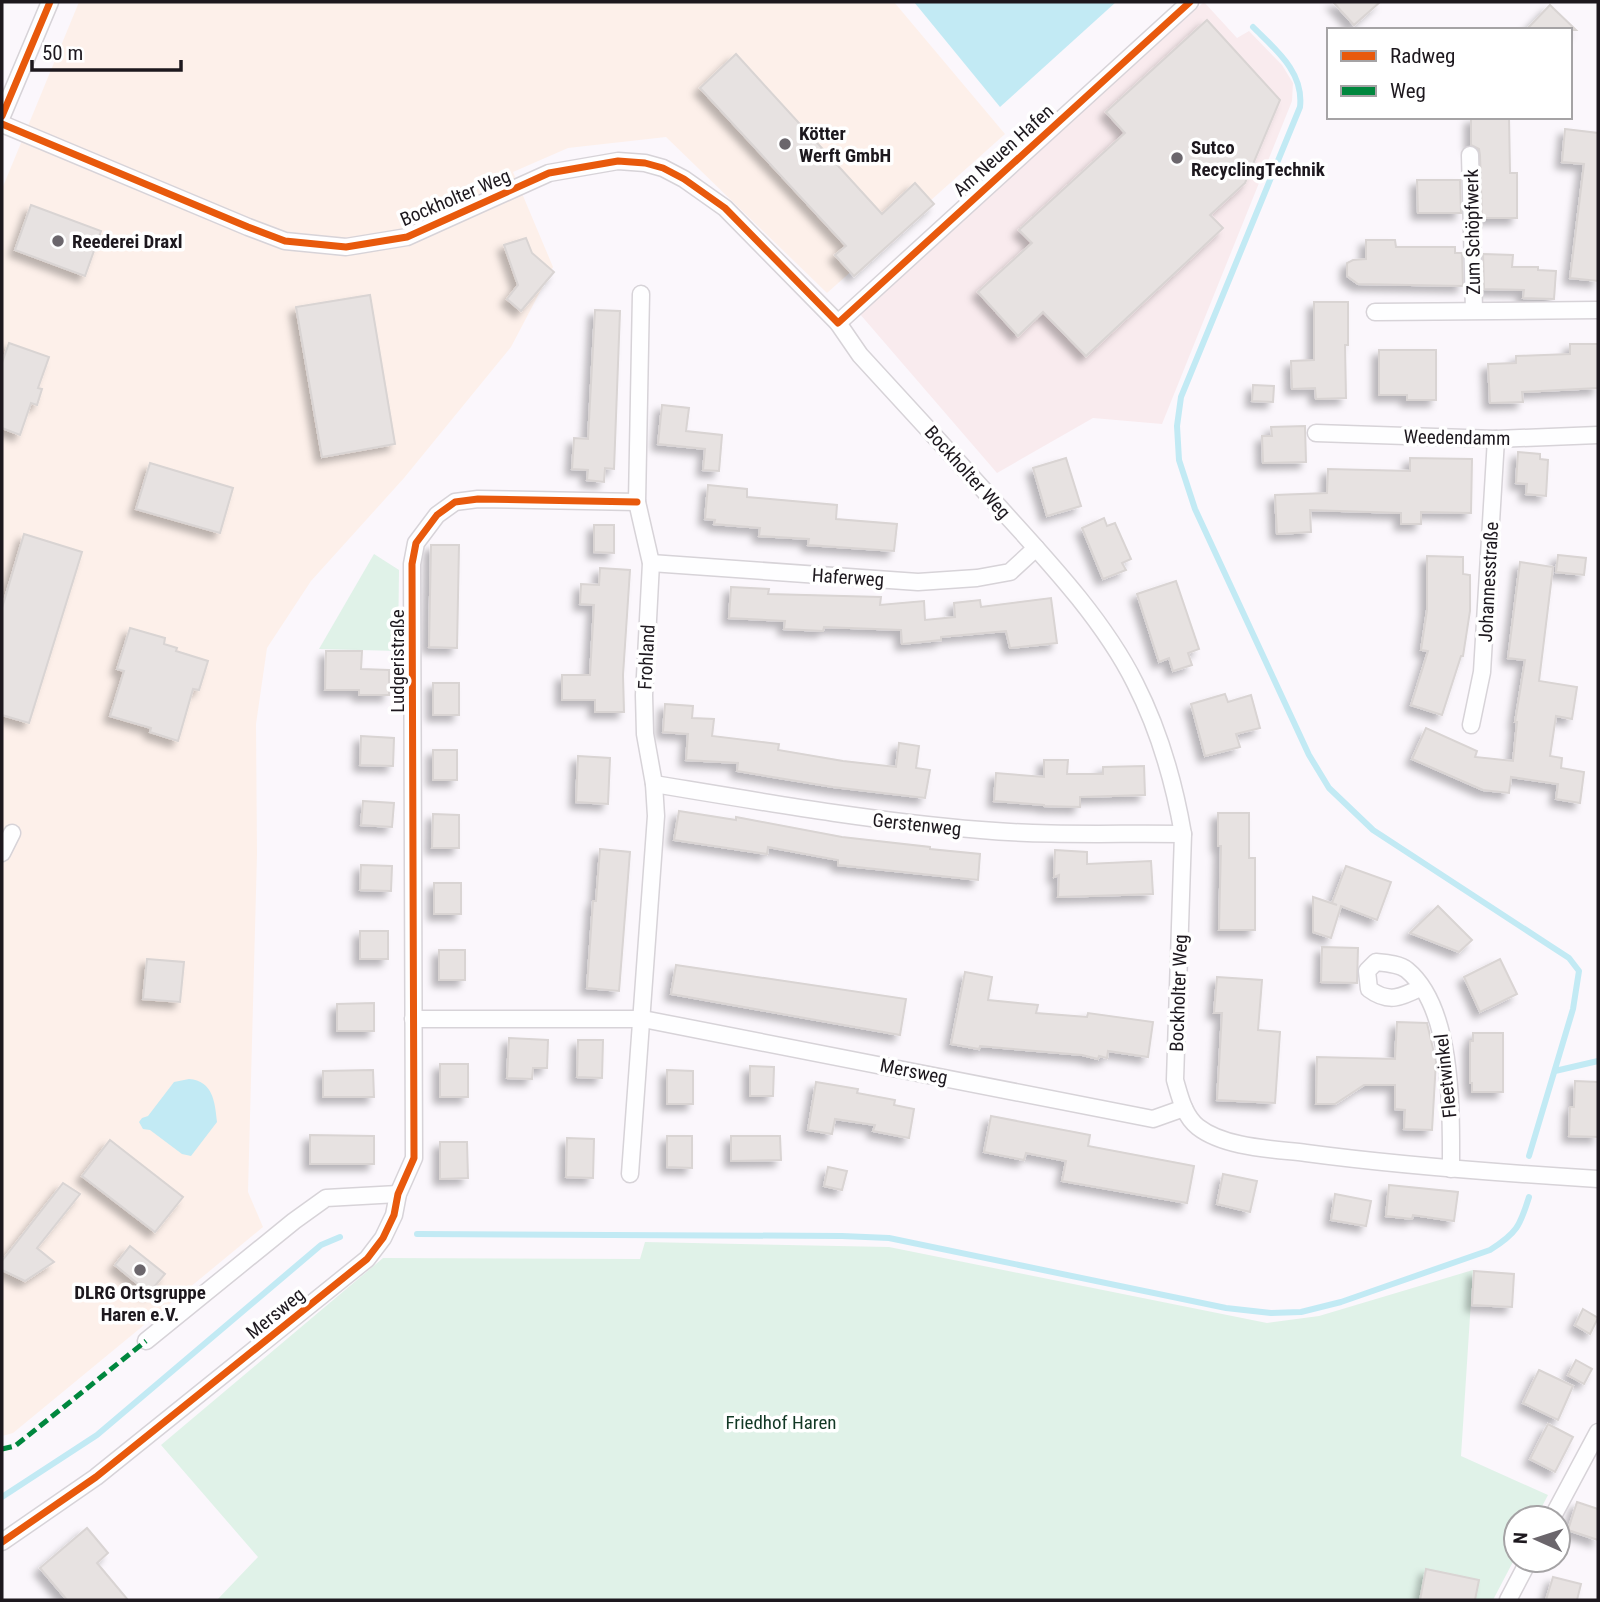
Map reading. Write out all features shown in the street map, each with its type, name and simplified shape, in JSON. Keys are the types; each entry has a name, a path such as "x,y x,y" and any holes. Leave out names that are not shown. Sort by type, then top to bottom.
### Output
{"street":[{"path":"2,116 50,2"},
{"name":"Am Neuen Hafen","path":"838,323 1190,2"},
{"name":"Bockholter Weg","path":"2,124 285,241 346,247 407,237 549,173 618,161 663,168 684,179 725,208 838,323 860,355 1036,548 1110,642 1135,682 1157,732 1177,797 1183,834 1175,1080 1184,1108 1196,1126 1218,1139 1326,1156 1451,1169 1598,1179"},
{"name":"Zum Schöpfwerk","path":"1470,155 1474,310"},
{"name":"Frohland","path":"641,294 637,502 651,563 644,695 645,734 654,784 656,816 643,1019"},
{"name":"Zum Schöpfwerk","path":"1374,312 1598,310"},
{"name":"Weedendamm","path":"1316,433 1496,439 1598,435"},
{"name":"Johannesstraße","path":"1471,725 1482,672 1496,439"},
{"name":"Ludgeristraße","path":"413,1019 412,564 416,543 437,515 455,502 478,499 637,502"},
{"name":"Haferweg","path":"651,563 918,582 977,578 1010,572 1036,548"},
{"name":"Gerstenweg","path":"654,784 866,819 985,831 1183,834"},
{"path":"2,853 12,833"},
{"name":"Fleetwinkel","path":"1422,987 1444,1038 1451,1169"},
{"name":"Mersweg","path":"2,1542 96,1477 367,1259 383,1238 414,1158 413,1019 643,1019 1153,1119 1184,1108"},
{"path":"630,1174 643,1019"},
{"path":"146,1341 326,1198 398,1194"},
{"path":"1559,1504 1598,1432"},
{"path":"1508,1600 1522,1574"}],"shaded area":[{"path":"79,2 894,2 1005,134 827,293 666,137 568,148 513,172 553,267 511,347 404,478 311,581 267,648 256,724 257,854 248,1192 263,1227 13,1433 2,1436 2,189"},
{"path":"1204,2 1237,38 1249,31 1282,65 1293,83 1292,101 1162,424 1093,418 997,473 859,313"}],"green space":[{"path":"374,554 399,570 398,651 319,649"},
{"name":"Friedhof Haren","path":"645,1242 889,1247 1267,1323 1319,1316 1473,1270 1461,1456 1548,1495 1543,1504 1502,1504 1502,1574 1507,1574 1493,1600 217,1600 258,1557 161,1445 383,1258 640,1259"}],"water":[{"path":"914,2 1116,2 1000,107"},
{"path":"189,1079 208,1088 214,1100 217,1122 191,1156 182,1154 150,1130 143,1129 139,1122 148,1116 174,1082"}],"building":[{"path":"1333,2 1380,2 1354,25"},
{"path":"1550,5 1576,30 1572,28 1528,28"},
{"name":"Sutco RecyclingTechnik","path":"1207,20 1280,100 1245,183 1210,215 1223,228 1086,356 1043,312 1018,336 978,292 1032,243 1019,230 1125,133 1106,112"},
{"name":"Kötter Werft GmbH","path":"736,54 882,214 915,183 934,204 854,276 835,255 846,246 700,88"},
{"path":"1471,119 1509,119 1510,173 1517,173 1517,218 1482,218 1480,155 1479,149 1471,145"},
{"path":"1565,129 1598,133 1598,281 1570,278 1584,164 1562,162"},
{"path":"1417,180 1460,180 1461,213 1418,213"},
{"name":"Reederei Draxl","path":"31,205 101,231 85,276 15,250"},
{"path":"526,238 532,253 554,272 521,311 507,299 518,285 504,245"},
{"path":"1366,240 1395,240 1396,247 1455,247 1455,253 1462,253 1463,286 1358,284 1347,276 1347,263 1366,259"},
{"path":"1483,254 1513,255 1512,267 1538,267 1538,270 1556,271 1554,299 1523,298 1524,290 1484,289"},
{"path":"370,295 395,444 322,457 296,307"},
{"path":"1314,302 1348,302 1348,345 1345,345 1346,398 1316,399 1315,388 1292,389 1291,361 1314,360"},
{"path":"595,310 620,311 614,469 605,468 604,482 587,480 588,470 572,469 574,438 588,439"},
{"path":"9,343 49,357 38,388 42,389 37,405 31,403 20,435 2,428 2,363"},
{"path":"1570,344 1598,344 1598,388 1522,392 1523,402 1490,403 1488,364 1516,363 1516,356 1570,354"},
{"path":"1379,350 1436,350 1436,400 1407,400 1407,395 1379,395"},
{"path":"1253,385 1274,386 1273,402 1252,401"},
{"path":"662,405 689,408 686,431 722,435 719,471 703,470 705,449 658,444"},
{"path":"1305,426 1306,462 1263,463 1262,436 1272,436 1271,427"},
{"path":"1518,452 1540,454 1540,459 1548,460 1546,496 1526,494 1527,484 1516,483"},
{"path":"1066,458 1081,506 1047,516 1033,468"},
{"path":"1410,458 1472,459 1471,513 1421,512 1421,524 1401,524 1401,513 1310,510 1311,532 1277,534 1275,495 1327,493 1328,469 1410,471"},
{"path":"150,463 233,488 220,533 136,509"},
{"path":"708,485 747,489 747,497 837,505 836,519 897,524 894,551 808,545 809,539 759,536 760,528 714,524 715,520 705,519"},
{"path":"1104,518 1107,526 1115,523 1131,559 1122,563 1126,570 1103,579 1082,528"},
{"path":"594,525 614,525 614,553 594,552"},
{"path":"24,534 82,552 29,723 2,715 2,608"},
{"path":"431,545 459,545 457,648 429,647"},
{"path":"1558,555 1586,558 1584,575 1556,572"},
{"path":"1427,556 1463,557 1463,574 1470,575 1470,611 1463,656 1442,715 1411,705 1428,651 1421,650 1427,610"},
{"path":"1520,562 1553,567 1539,681 1577,687 1572,719 1556,716 1550,756 1562,758 1561,768 1584,772 1580,803 1556,799 1558,784 1511,777 1509,793 1483,790 1412,759 1426,728 1477,751 1475,757 1513,761 1515,722 1525,660 1508,658"},
{"path":"600,568 630,570 623,675 624,712 595,712 595,700 562,700 562,675 590,675 594,605 580,604 581,584 599,585"},
{"path":"1176,581 1199,649 1188,653 1192,665 1173,671 1169,658 1159,662 1137,594"},
{"path":"731,587 769,589 768,594 881,597 880,605 924,601 925,620 955,617 954,603 980,600 981,607 1051,598 1057,643 1010,648 1006,631 941,637 941,640 902,644 901,630 824,627 823,631 784,629 785,621 729,618"},
{"path":"130,628 165,638 164,644 177,648 176,651 208,661 199,690 193,689 178,741 150,732 151,728 110,716 124,671 117,669"},
{"path":"326,651 362,651 361,669 389,670 389,695 359,695 359,690 325,690"},
{"path":"433,683 459,683 459,715 433,715"},
{"path":"1225,694 1228,702 1251,695 1260,728 1236,734 1240,747 1205,756 1191,704"},
{"path":"665,704 693,706 692,718 714,719 712,736 779,744 778,750 843,761 896,767 899,743 919,746 916,768 930,770 925,798 833,787 737,771 738,763 686,760 688,734 663,732"},
{"path":"361,736 394,738 393,766 360,765"},
{"path":"433,750 457,750 457,780 433,780"},
{"path":"578,756 610,758 608,804 576,802"},
{"path":"1044,760 1068,760 1067,774 1103,774 1103,767 1144,766 1145,795 1080,797 1080,807 994,801 996,773 1044,777"},
{"path":"363,801 394,803 392,827 361,825"},
{"path":"679,811 736,820 736,817 842,837 980,854 978,880 838,865 838,860 768,847 767,854 674,840"},
{"path":"1218,813 1249,813 1249,858 1255,858 1255,930 1219,930 1221,846 1218,846"},
{"path":"433,814 459,815 459,848 432,848"},
{"path":"600,849 630,852 619,991 587,988 593,901 596,901"},
{"path":"1055,850 1087,852 1087,864 1151,861 1153,894 1058,897 1059,875 1054,877"},
{"path":"361,865 392,866 391,891 360,890"},
{"path":"1346,866 1391,882 1377,920 1341,906 1331,938 1313,932 1313,897 1337,905 1332,903"},
{"path":"434,883 461,883 461,914 434,914"},
{"path":"1438,906 1472,940 1459,952 1410,933"},
{"path":"360,931 388,931 388,959 360,959"},
{"path":"1322,947 1358,948 1357,983 1321,982"},
{"path":"439,950 465,950 465,980 439,980"},
{"path":"147,959 184,962 180,1002 143,999"},
{"path":"1500,959 1517,994 1480,1012 1464,977"},
{"path":"676,965 906,999 900,1035 671,994"},
{"path":"965,972 992,977 988,1000 1038,1005 1036,1013 1087,1017 1088,1013 1153,1022 1148,1057 1108,1051 1107,1058 1099,1056 1098,1059 1082,1055 980,1046 979,1049 951,1044"},
{"path":"1217,977 1262,980 1258,1030 1280,1032 1275,1103 1217,1100 1222,1013 1214,1013"},
{"path":"374,1003 374,1031 337,1031 337,1004"},
{"path":"1397,1022 1427,1023 1436,1061 1432,1130 1404,1129 1405,1110 1395,1109 1395,1085 1364,1085 1335,1104 1316,1104 1317,1057 1395,1059"},
{"path":"1473,1033 1503,1033 1503,1092 1472,1092 1470,1041 1473,1041"},
{"path":"509,1038 548,1040 547,1068 533,1068 532,1079 507,1078"},
{"path":"578,1040 603,1040 602,1078 577,1077"},
{"path":"440,1064 468,1064 468,1097 440,1097"},
{"path":"750,1066 774,1067 773,1096 750,1096"},
{"path":"373,1070 374,1097 323,1097 323,1071"},
{"path":"667,1070 693,1071 693,1104 667,1104"},
{"path":"1575,1081 1598,1082 1598,1137 1569,1136 1570,1107 1574,1107"},
{"path":"816,1082 858,1089 857,1093 895,1100 894,1105 914,1109 909,1138 873,1131 875,1125 835,1119 832,1134 808,1130"},
{"path":"991,1116 1090,1135 1088,1146 1194,1166 1187,1203 1062,1181 1066,1161 1026,1153 1024,1160 984,1152"},
{"path":"310,1135 374,1136 374,1164 310,1164"},
{"path":"667,1136 692,1136 692,1168 667,1167"},
{"path":"731,1136 780,1136 781,1160 731,1161"},
{"path":"567,1138 594,1139 593,1178 566,1177"},
{"path":"110,1140 183,1197 155,1232 82,1176"},
{"path":"440,1142 467,1142 468,1178 440,1179"},
{"path":"828,1167 847,1171 842,1190 824,1186"},
{"path":"1223,1174 1257,1181 1250,1212 1217,1204"},
{"path":"63,1183 80,1194 37,1248 54,1262 25,1281 2,1270 2,1261"},
{"path":"1389,1185 1458,1192 1454,1221 1413,1215 1412,1219 1386,1216"},
{"path":"1335,1194 1371,1201 1366,1226 1331,1220"},
{"name":"DLRG Ortsgruppe Haren e.V.","path":"130,1246 165,1274 149,1293 115,1265"},
{"path":"1474,1271 1514,1274 1512,1307 1472,1305"},
{"path":"1583,1309 1598,1318 1590,1334 1575,1325"},
{"path":"1576,1360 1592,1369 1584,1384 1568,1375"},
{"path":"1539,1370 1573,1386 1558,1420 1523,1403"},
{"path":"1548,1424 1573,1437 1555,1472 1530,1459"},
{"path":"1577,1502 1598,1509 1598,1540 1572,1531 1572,1518"},
{"path":"87,1528 108,1553 97,1563 128,1600 67,1600 40,1568"},
{"path":"1426,1569 1479,1580 1475,1600 1420,1600"},
{"path":"1553,1577 1581,1584 1577,1600 1546,1600"}],"waterway":[{"path":"1253,27 1279,53 1293,72 1298,83 1300,107 1181,397 1177,426 1179,460 1195,509 1309,755 1329,788 1373,830 1569,958 1579,971 1573,1009 1529,1156"},
{"path":"1555,1071 1598,1061"},
{"path":"417,1234 889,1238 1226,1308 1271,1313 1301,1312 1341,1302 1490,1250 1516,1228 1529,1197"},
{"path":"2,1497 97,1435 321,1245 340,1237"}],"marked path":[{"path":"2,1449 15,1446 146,1341"}],"cycle path":[{"path":"2,116 50,2"},
{"path":"2,124 285,241 346,247 407,237 549,173 618,161 645,163 663,168 684,179 725,208 838,323 1190,2"},
{"path":"2,1542 96,1477 367,1259 383,1238 394,1215 398,1194 414,1158 412,564 416,543 437,515 455,502 478,499 637,502"}],"place":[{"name":"Kötter Werft GmbH","path":"785,144"},
{"name":"Sutco RecyclingTechnik","path":"1177,158"},
{"name":"Reederei Draxl","path":"58,241"},
{"name":"DLRG Ortsgruppe Haren e.V.","path":"140,1270"}]}
